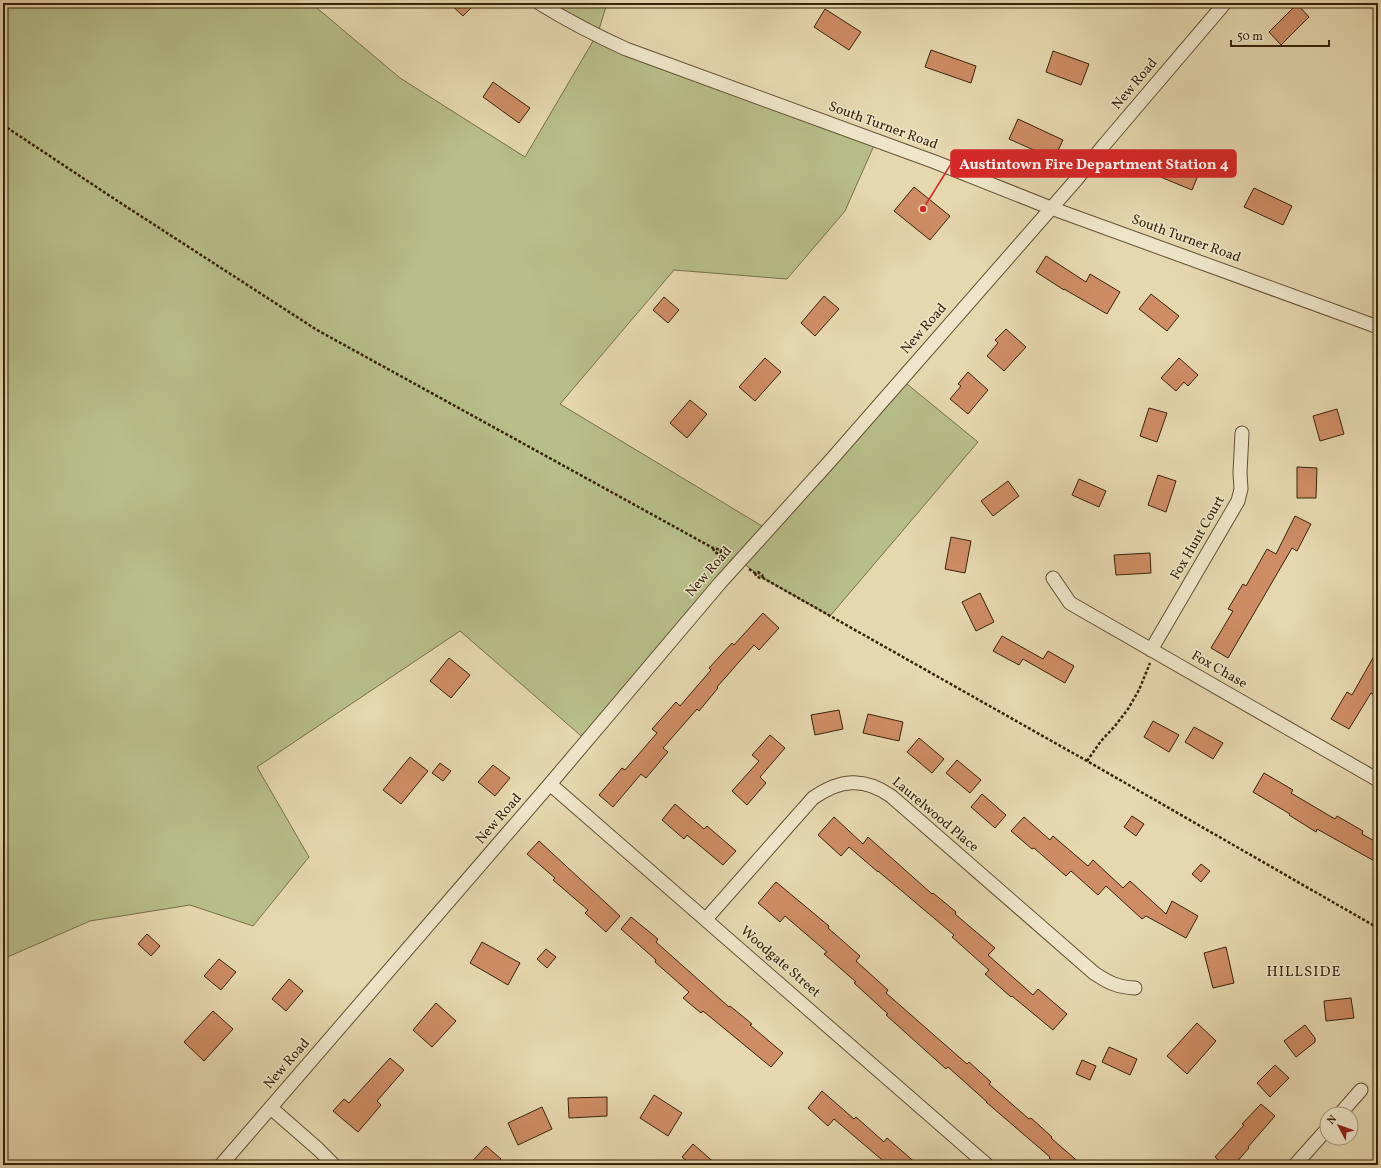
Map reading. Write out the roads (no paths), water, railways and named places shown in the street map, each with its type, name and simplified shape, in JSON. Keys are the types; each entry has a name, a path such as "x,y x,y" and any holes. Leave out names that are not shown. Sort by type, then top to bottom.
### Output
{"street":[{"name":"South Turner Road","path":"540,3 596,36 626,48 920,157 1052,208 1378,327"},
{"name":"New Road","path":"221,1165 550,784 720,583 831,460 1052,208 1225,3"},
{"name":"Fox Hunt Court","path":"1154,651 1238,501 1241,489 1240,474 1242,433"},
{"name":"Fox Chase","path":"1052,578 1070,603 1378,780"},
{"name":"Laurelwood Place","path":"706,919 813,798 825,789 840,784 856,782 881,789 891,796 1094,973 1108,982 1120,987 1135,988"},
{"name":"Woodgate Street","path":"550,784 987,1165"},
{"path":"1347,1106 1361,1090"},
{"path":"271,1108 318,1148 334,1165"},
{"path":"1295,1165 1319,1138"}],"place":[{"name":"Austintown Fire Department Station 4","path":"923,209"}],"district":[{"name":"HILLSIDE","path":"1304,972"}]}
